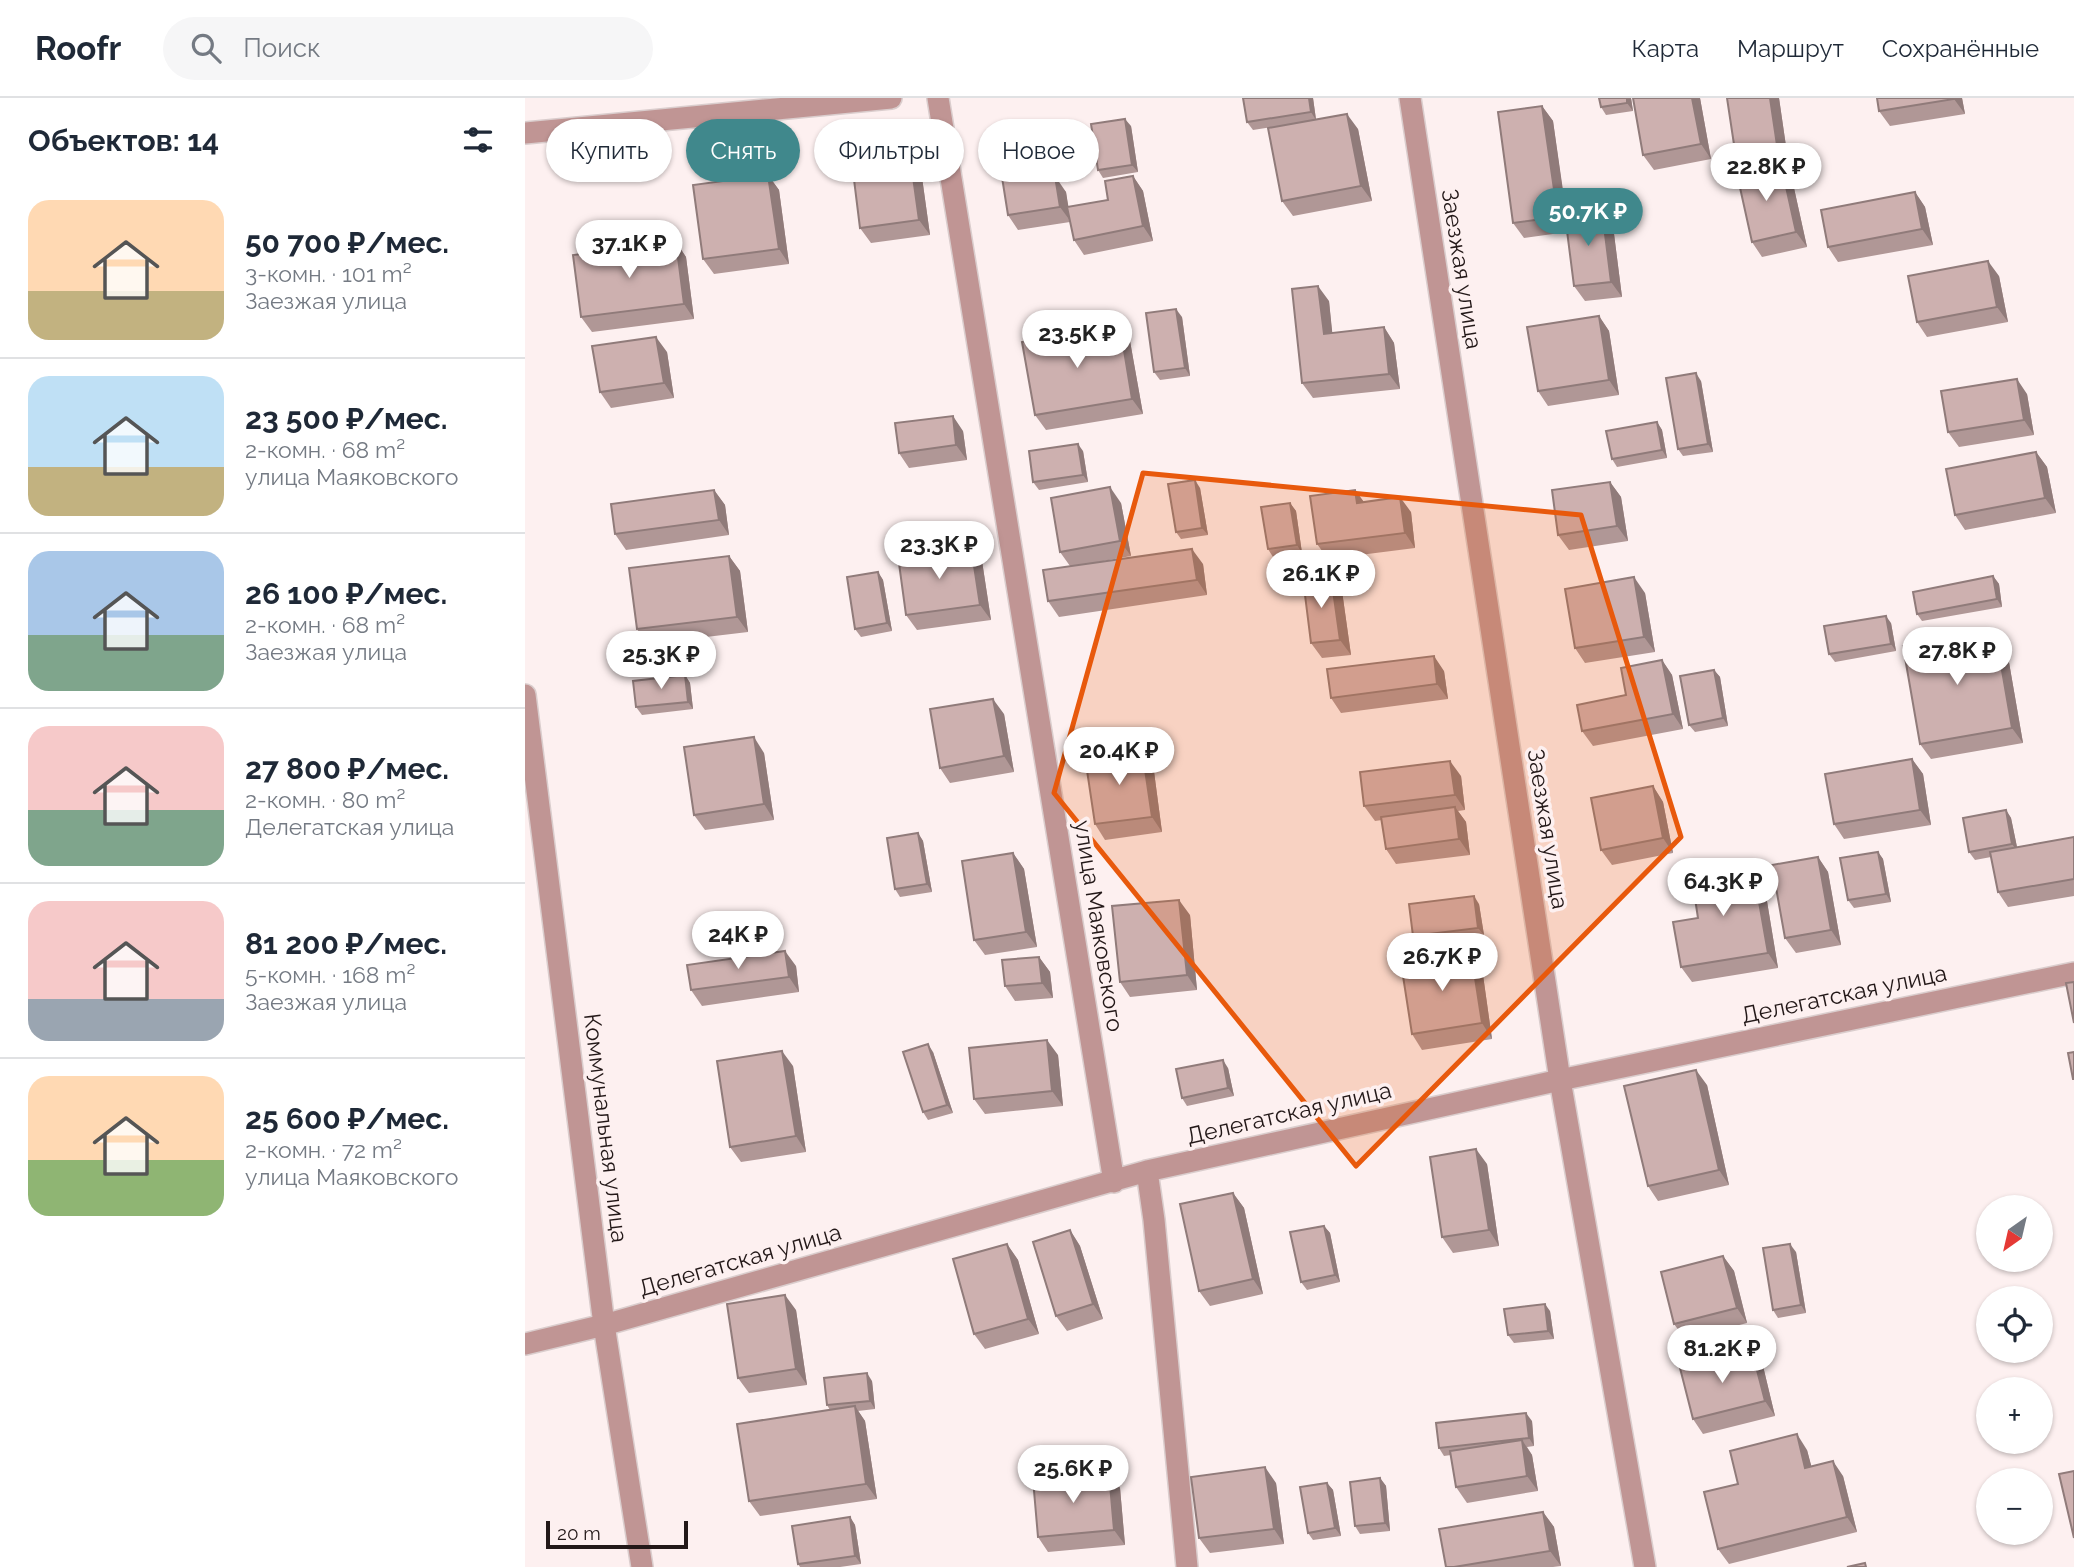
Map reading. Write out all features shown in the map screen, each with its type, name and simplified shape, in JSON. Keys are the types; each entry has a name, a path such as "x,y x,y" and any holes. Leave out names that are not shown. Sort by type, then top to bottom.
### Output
{"street":[{"path":"525,133 891,98"},
{"name":"улица Маяковского","path":"938,98 1114,1182"},
{"name":"Заезжая улица","path":"1410,98 1560,1080 1645,1567"},
{"name":"Коммунальная улица","path":"525,695 604,1325 642,1567"},
{"name":"Делегатская улица","path":"525,1344 604,1325 1147,1171 1560,1080 2074,973"},
{"path":"1147,1171 1187,1567"}],"highlighted area":[{"path":"1143,473 1581,515 1681,837 1356,1166 1054,793"}],"building":[{"path":"1243,98 1309,98 1311,112 1247,122"},
{"path":"1599,98 1627,98 1627,103 1601,107"},
{"path":"1633,98 1692,98 1701,144 1643,155"},
{"path":"1727,98 1770,98 1777,145 1735,151"},
{"path":"1877,98 1954,98 1954,99 1879,111"},
{"path":"1542,106 1558,217 1513,223 1498,112"},
{"path":"1347,114 1361,186 1282,201 1268,128"},
{"path":"1125,119 1132,165 1099,170 1099,123"},
{"path":"1781,164 1796,232 1752,242 1737,174"},
{"path":"1133,176 1143,226 1074,240 1067,207 1108,200 1105,181"},
{"path":"716,182 769,182 779,249 703,259 693,185"},
{"path":"854,182 914,182 919,220 860,228"},
{"path":"1003,182 1056,182 1060,207 1008,215"},
{"path":"1915,192 1922,229 1828,247 1821,210"},
{"path":"1602,210 1611,282 1574,286 1565,215"},
{"path":"676,242 684,304 581,317 573,255"},
{"path":"1988,261 1997,307 1917,322 1908,276"},
{"path":"1318,286 1324,334 1384,327 1389,374 1302,383 1292,289"},
{"path":"1176,309 1185,368 1154,372 1146,313"},
{"path":"1599,316 1609,380 1538,391 1527,327"},
{"path":"1120,326 1132,399 1035,415 1022,342"},
{"path":"656,337 664,383 600,392 592,346"},
{"path":"1696,373 1708,444 1678,449 1666,378"},
{"path":"2017,379 2024,420 1948,432 1941,391"},
{"path":"953,416 956,445 899,453 895,423"},
{"path":"1657,422 1662,450 1612,459 1606,431"},
{"path":"1078,444 1083,475 1033,482 1029,451"},
{"path":"2036,452 2045,498 1955,515 1946,469"},
{"path":"1195,480 1202,528 1176,532 1168,484"},
{"path":"1610,482 1617,526 1558,535 1552,490"},
{"path":"1110,487 1120,541 1060,552 1051,498"},
{"path":"714,490 719,520 615,534 611,504"},
{"path":"1355,490 1357,503 1400,497 1405,533 1317,544 1310,496"},
{"path":"1290,503 1297,545 1268,549 1261,507"},
{"path":"971,546 980,605 906,615 898,556"},
{"path":"1192,549 1197,580 1048,601 1043,570"},
{"path":"729,556 737,617 637,629 629,568"},
{"path":"878,572 887,623 855,629 847,577"},
{"path":"1331,576 1340,640 1311,643 1303,579"},
{"path":"1993,576 1997,599 1917,614 1913,592"},
{"path":"1634,577 1644,637 1575,648 1565,589"},
{"path":"1886,616 1891,644 1829,654 1824,626"},
{"path":"1995,630 2012,728 1920,744 1903,646"},
{"path":"1434,656 1437,684 1331,698 1327,669"},
{"path":"1662,660 1673,714 1582,731 1577,705 1626,695 1621,668"},
{"path":"1714,670 1723,718 1689,725 1680,676"},
{"path":"685,675 688,702 636,707 633,681"},
{"path":"993,699 1004,756 940,768 930,709"},
{"path":"754,737 764,804 694,815 684,747"},
{"path":"1142,749 1152,817 1095,824 1085,757"},
{"path":"1912,759 1920,810 1834,824 1825,774"},
{"path":"1450,761 1455,795 1364,806 1360,772"},
{"path":"1653,786 1663,838 1601,850 1591,798"},
{"path":"1455,807 1459,839 1386,849 1381,817"},
{"path":"2006,810 2012,844 1969,852 1963,818"},
{"path":"918,833 927,884 895,889 887,838"},
{"path":"2074,837 2074,879 1998,892 1990,852"},
{"path":"1878,852 1886,894 1848,900 1840,858"},
{"path":"1013,853 1026,932 974,940 962,861"},
{"path":"1818,857 1831,930 1785,938 1772,865"},
{"path":"1752,862 1768,953 1681,967 1673,922 1698,918 1691,872"},
{"path":"1474,896 1478,928 1413,936 1409,904"},
{"path":"1179,900 1187,975 1120,982 1112,906"},
{"path":"785,951 789,977 691,990 687,965"},
{"path":"1471,952 1482,1023 1412,1034 1401,963"},
{"path":"1039,957 1042,983 1005,986 1002,960"},
{"path":"2074,982 2074,1023 2066,983"},
{"path":"1047,1040 1052,1091 974,1099 969,1048"},
{"path":"928,1044 947,1105 923,1112 903,1052"},
{"path":"782,1051 796,1136 730,1147 717,1061"},
{"path":"2074,1052 2074,1079 2073,1079 2068,1053"},
{"path":"1223,1060 1228,1088 1182,1098 1176,1069"},
{"path":"1696,1070 1719,1170 1648,1186 1624,1086"},
{"path":"1476,1149 1489,1230 1442,1237 1430,1157"},
{"path":"1233,1193 1253,1279 1199,1291 1180,1204"},
{"path":"1324,1226 1335,1275 1301,1282 1290,1232"},
{"path":"1070,1230 1093,1304 1056,1316 1033,1242"},
{"path":"1007,1244 1028,1319 974,1334 953,1259"},
{"path":"1790,1244 1801,1305 1773,1310 1763,1248"},
{"path":"1723,1256 1737,1308 1674,1324 1661,1272"},
{"path":"785,1295 796,1369 738,1378 727,1304"},
{"path":"1545,1304 1548,1331 1508,1335 1504,1309"},
{"path":"1752,1351 1765,1401 1693,1419 1680,1368"},
{"path":"867,1373 870,1401 827,1405 824,1378"},
{"path":"855,1406 866,1484 749,1501 737,1424"},
{"path":"1526,1413 1529,1438 1439,1448 1436,1423"},
{"path":"1797,1434 1805,1468 1833,1461 1847,1517 1718,1549 1704,1492 1738,1484 1730,1451"},
{"path":"1522,1440 1527,1476 1456,1487 1450,1451"},
{"path":"1265,1467 1274,1529 1199,1538 1191,1477"},
{"path":"2074,1471 2074,1538 2059,1474"},
{"path":"1109,1473 1114,1530 1038,1537 1033,1479"},
{"path":"1380,1478 1385,1523 1355,1526 1350,1482"},
{"path":"1327,1483 1335,1528 1308,1533 1300,1487"},
{"path":"1543,1512 1550,1551 1446,1567 1439,1529"},
{"path":"850,1517 855,1556 798,1564 792,1526"},
{"path":"1865,1563 1866,1567 1847,1567"}]}
